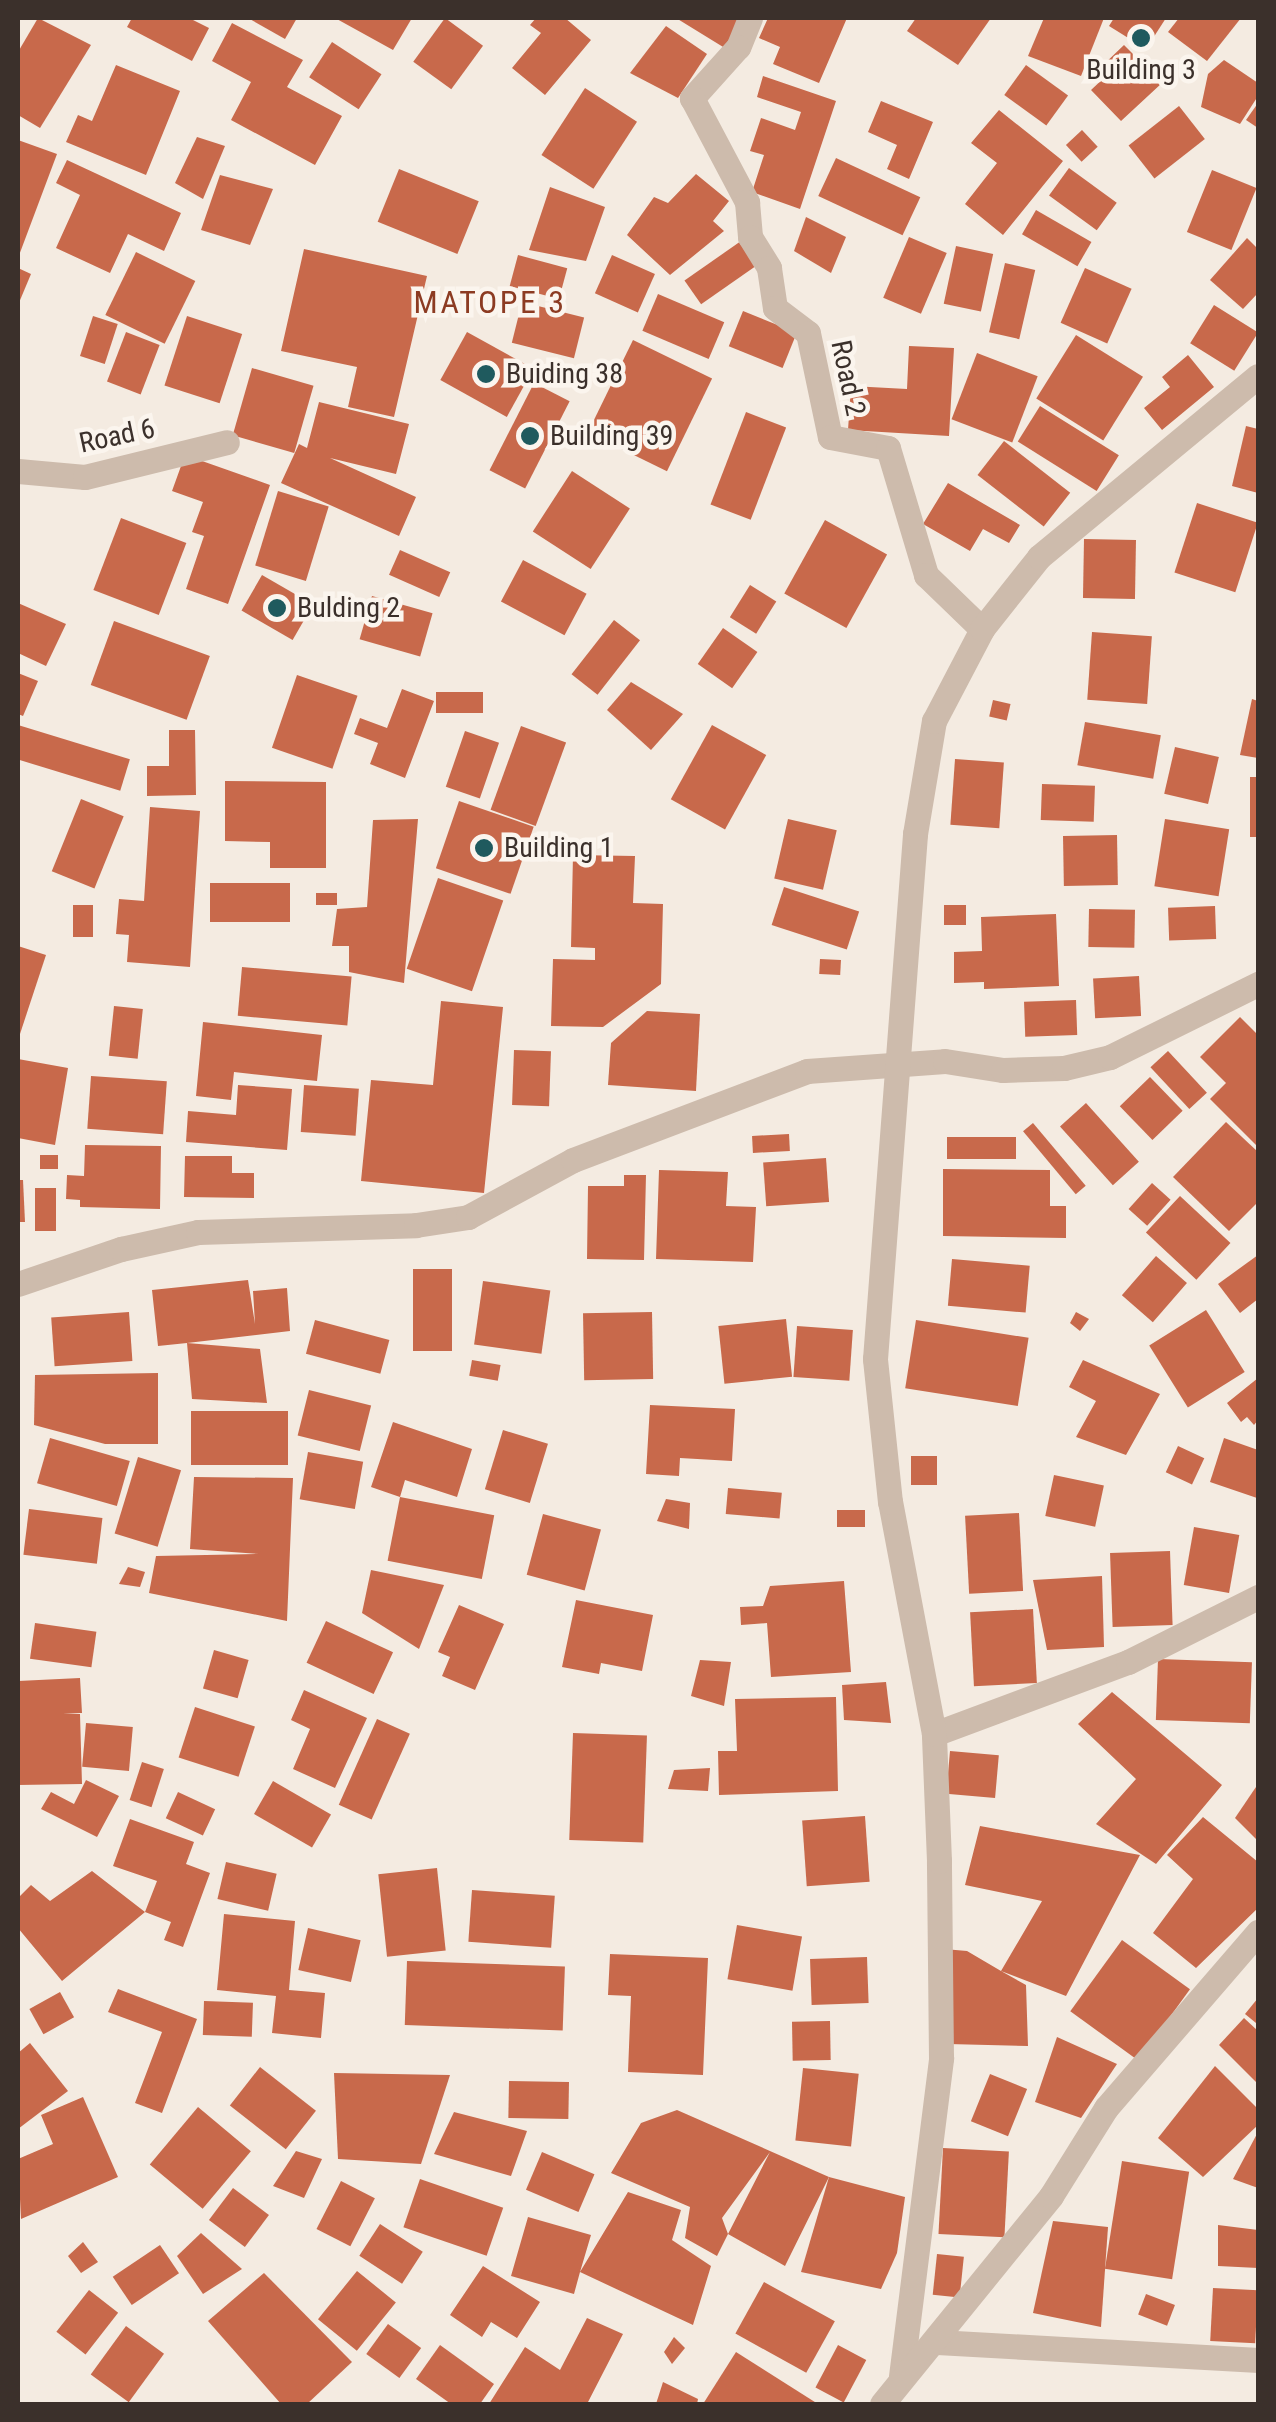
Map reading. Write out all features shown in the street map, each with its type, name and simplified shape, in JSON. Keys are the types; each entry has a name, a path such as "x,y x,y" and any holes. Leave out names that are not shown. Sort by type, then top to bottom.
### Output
{"street":[{"name":"Road 2","path":"750,18 738,48 692,98 747,202 750,237 770,268 774,308 808,333 830,438 888,448 926,575 982,629"},
{"path":"901,2376 941,2058 934,1734 890,1502 875,1359 895,1062 916,834 934,721 982,629 1039,556 1258,376"},
{"name":"Road 6","path":"18,471 86,477 227,442"},
{"path":"18,1284 121,1249 198,1232 468,1218 572,1160 720,1100 807,1071 895,1062 1064,1068 1110,1057 1257,986"},
{"path":"934,1734 1128,1662 1258,1597"},
{"path":"882,2404 1051,2196 1106,2108 1258,1932"},
{"path":"936,2342 1258,2360"}],"building":[{"path":"38,18 91,45 40,128 18,115 18,52"},
{"path":"132,18 189,18 209,28 192,61 127,27"},
{"path":"248,18 297,18 285,39"},
{"path":"335,18 412,18 393,50"},
{"path":"445,18 483,46 451,89 413,62"},
{"path":"536,18 565,18 591,40 545,95 512,68 541,33 530,25"},
{"path":"676,18 740,18 728,50"},
{"path":"768,18 847,18 819,83 773,64 780,47 759,38"},
{"path":"916,18 991,18 958,65 907,31"},
{"path":"1044,18 1104,18 1081,76 1028,56"},
{"name":"Building 3","path":"1114,18 1166,18 1146,49 1109,26"},
{"path":"1179,18 1241,18 1207,61 1168,32"},
{"path":"232,23 303,60 287,87 342,116 315,165 231,120 251,82 212,61"},
{"path":"666,26 707,54 678,98 630,73"},
{"path":"332,42 381,74 359,109 309,77"},
{"path":"1124,45 1162,83 1121,121 1091,90 1106,76 1100,68"},
{"path":"1224,60 1258,83 1258,96 1240,124 1201,107 1208,74"},
{"path":"116,65 180,91 146,175 66,142 78,115 92,121"},
{"path":"1026,65 1068,96 1046,125 1004,95"},
{"path":"763,76 836,101 800,209 752,192 764,155 750,151 761,118 795,130 801,112 757,97"},
{"path":"585,88 637,122 593,189 541,155"},
{"path":"881,101 933,122 909,179 887,169 897,145 868,132"},
{"path":"1258,103 1258,128 1246,120"},
{"path":"1179,106 1205,139 1154,178 1129,145"},
{"path":"999,110 1063,161 1003,235 965,204 997,163 971,143"},
{"path":"1082,130 1098,147 1082,162 1066,145"},
{"path":"197,137 225,146 203,199 175,183"},
{"path":"18,140 57,154 18,258"},
{"path":"836,158 920,197 903,235 818,196"},
{"path":"67,160 181,213 164,251 128,234 110,273 56,248 80,195 56,183"},
{"path":"1069,168 1117,203 1097,230 1049,196"},
{"path":"399,169 479,201 457,254 378,222"},
{"path":"1212,170 1257,188 1231,250 1187,232"},
{"path":"696,174 729,201 713,221 724,231 670,275 627,235 654,197 668,203"},
{"path":"220,175 273,189 250,245 201,230"},
{"path":"550,187 605,207 586,261 529,250"},
{"path":"1036,210 1091,242 1077,266 1022,234"},
{"path":"806,217 846,237 831,273 794,251"},
{"path":"909,237 947,253 921,314 883,298"},
{"path":"1247,238 1258,249 1258,293 1243,309 1210,280"},
{"path":"741,241 758,265 701,304 684,281"},
{"path":"956,246 993,254 981,312 944,304"},
{"path":"304,249 427,276 394,417 348,407 357,367 281,351"},
{"path":"136,252 195,281 165,344 105,315"},
{"path":"518,255 567,268 559,299 510,286"},
{"path":"612,255 655,274 638,312 595,293"},
{"path":"1005,263 1035,270 1019,339 989,332"},
{"path":"18,268 31,274 18,305"},
{"path":"1085,268 1132,289 1107,344 1061,323"},
{"path":"658,294 724,322 709,359 642,331"},
{"path":"522,302 584,317 574,358 512,343"},
{"path":"1214,305 1258,332 1234,371 1190,343"},
{"path":"743,311 797,333 783,368 729,346"},
{"path":"93,316 118,324 105,364 80,356"},
{"path":"187,316 242,334 220,403 164,385"},
{"path":"126,332 160,345 141,394 107,381"},
{"name":"Buiding 38","path":"467,332 533,369 507,417 440,380"},
{"path":"1076,335 1143,377 1103,440 1036,399"},
{"path":"633,340 712,379 667,471 588,433"},
{"path":"909,346 954,348 949,436 848,430 851,386 907,389"},
{"path":"977,353 1038,376 1012,443 952,419"},
{"path":"1188,355 1214,387 1162,430 1144,408 1170,387 1162,377"},
{"path":"252,368 314,386 294,453 233,435"},
{"name":"Building 39","path":"534,383 570,401 525,488 490,470"},
{"path":"319,402 409,424 396,474 330,458 416,497 399,536 281,483 299,444 307,448"},
{"path":"1040,406 1119,455 1097,491 1018,442"},
{"path":"746,412 786,427 751,520 711,504"},
{"path":"1246,426 1258,429 1258,493 1232,486"},
{"path":"1004,441 1070,493 1044,527 978,475"},
{"path":"185,455 270,485 228,604 186,589 204,536 192,532 203,502 172,491"},
{"path":"572,471 630,509 591,569 533,531"},
{"path":"948,483 1020,525 1009,543 983,529 970,551 923,524"},
{"path":"278,491 329,506 306,581 255,566"},
{"path":"1197,503 1258,523 1235,592 1174,572"},
{"path":"121,518 186,543 159,615 93,590"},
{"path":"825,520 887,554 846,628 784,593"},
{"path":"1084,539 1136,540 1135,599 1083,598"},
{"path":"400,550 450,572 439,597 389,575"},
{"path":"523,560 587,594 565,635 501,601"},
{"name":"Bulding 2","path":"262,575 313,604 293,640 242,611"},
{"path":"750,585 776,601 756,634 730,617"},
{"path":"372,596 433,613 420,657 360,639"},
{"path":"18,603 66,624 46,666 18,653"},
{"path":"614,620 640,640 598,695 572,674"},
{"path":"114,621 210,656 187,720 91,685"},
{"path":"723,628 757,652 732,688 698,664"},
{"path":"1092,632 1152,636 1147,704 1087,700"},
{"path":"18,673 38,681 23,716 18,714"},
{"path":"297,675 358,696 332,769 272,748"},
{"path":"631,682 683,714 651,750 607,710"},
{"path":"402,689 434,701 405,778 370,764 378,743 354,734 360,718 387,728"},
{"path":"436,692 483,692 483,713 436,713"},
{"path":"1252,699 1258,701 1258,758 1240,755"},
{"path":"993,700 1011,704 1007,721 989,717"},
{"path":"1085,722 1161,735 1153,779 1077,765"},
{"path":"18,725 130,759 120,791 18,760"},
{"path":"712,725 766,755 725,829 671,799"},
{"path":"521,726 566,742 536,826 491,810"},
{"path":"169,730 195,730 196,795 147,796 147,766 169,766"},
{"path":"465,731 499,743 480,799 446,787"},
{"path":"1175,747 1219,757 1208,804 1164,794"},
{"path":"955,759 1004,762 999,828 950,825"},
{"path":"1250,777 1258,777 1258,837 1250,837"},
{"path":"225,781 326,782 326,868 270,868 270,842 225,841"},
{"path":"1042,784 1095,786 1094,822 1041,820"},
{"path":"81,799 124,816 94,889 52,871"},
{"name":"Building 1","path":"459,801 534,827 511,894 436,868"},
{"path":"150,807 200,811 190,967 127,962 129,935 116,934 119,899 144,901"},
{"path":"418,819 404,983 349,972 349,946 332,946 337,909 367,907 373,820"},
{"path":"788,819 837,830 823,890 774,878"},
{"path":"1165,819 1229,829 1219,896 1154,886"},
{"path":"1117,835 1118,885 1064,886 1063,836"},
{"path":"573,855 635,856 633,903 663,904 661,984 603,1027 551,1026 553,959 595,960 595,948 571,947"},
{"path":"438,878 503,900 472,991 407,969"},
{"path":"210,883 290,883 290,922 210,922"},
{"path":"784,887 859,911 847,949 772,925"},
{"path":"316,893 337,893 337,905 316,905"},
{"path":"73,905 93,905 93,937 73,937"},
{"path":"944,905 966,905 966,925 944,925"},
{"path":"1215,906 1216,939 1169,941 1168,908"},
{"path":"1089,909 1135,910 1134,948 1088,947"},
{"path":"1056,914 1059,986 984,989 984,982 954,983 954,952 982,951 981,917"},
{"path":"18,946 46,955 18,1040"},
{"path":"820,959 841,960 840,975 819,974"},
{"path":"242,967 352,977 347,1025 238,1016"},
{"path":"1139,976 1141,1016 1095,1018 1093,978"},
{"path":"1076,1000 1077,1035 1025,1037 1024,1002"},
{"path":"441,1001 503,1007 484,1193 361,1181 371,1080 433,1085"},
{"path":"114,1006 143,1009 138,1059 109,1056"},
{"path":"647,1011 700,1014 696,1091 608,1085 611,1043"},
{"path":"1240,1017 1258,1035 1258,1147 1210,1099 1226,1083 1200,1057"},
{"path":"203,1022 322,1035 317,1081 234,1072 231,1100 196,1096"},
{"path":"514,1050 551,1051 549,1106 512,1105"},
{"path":"1168,1051 1207,1093 1189,1109 1150,1067"},
{"path":"18,1059 68,1068 55,1145 18,1138"},
{"path":"91,1076 167,1081 163,1134 87,1129"},
{"path":"1150,1077 1183,1111 1152,1140 1120,1106"},
{"path":"238,1085 292,1089 287,1150 186,1142 188,1111 236,1115"},
{"path":"304,1085 359,1089 356,1136 301,1132"},
{"path":"1086,1103 1139,1162 1113,1185 1060,1126"},
{"path":"1226,1122 1258,1152 1258,1202 1229,1231 1173,1177"},
{"path":"1033,1123 1086,1186 1076,1194 1023,1131"},
{"path":"789,1134 790,1151 753,1153 752,1136"},
{"path":"947,1137 1016,1137 1016,1159 947,1159"},
{"path":"85,1145 161,1146 160,1209 80,1207 80,1200 66,1199 67,1175 84,1176"},
{"path":"40,1155 58,1155 58,1169 40,1169"},
{"path":"185,1156 232,1156 232,1173 254,1173 254,1198 184,1197"},
{"path":"826,1158 829,1202 766,1206 763,1162"},
{"path":"943,1169 1050,1170 1050,1206 1066,1206 1066,1238 943,1236"},
{"path":"659,1170 728,1172 726,1206 756,1207 753,1262 656,1259"},
{"path":"624,1175 646,1175 644,1260 587,1259 588,1186 624,1186"},
{"path":"18,1180 23,1180 25,1222 18,1222"},
{"path":"1152,1183 1171,1200 1147,1226 1129,1209"},
{"path":"35,1188 56,1188 56,1231 35,1231"},
{"path":"1180,1196 1230,1243 1196,1280 1146,1233"},
{"path":"1258,1255 1258,1299 1240,1313 1218,1284"},
{"path":"1156,1256 1187,1283 1153,1322 1122,1295"},
{"path":"952,1259 1030,1266 1026,1313 948,1306"},
{"path":"413,1269 452,1269 452,1351 413,1351"},
{"path":"248,1280 255,1324 253,1291 287,1288 290,1331 158,1346 152,1290"},
{"path":"483,1281 550,1290 541,1354 474,1344"},
{"path":"1206,1310 1245,1372 1188,1407 1149,1346"},
{"path":"129,1312 132,1361 55,1366 51,1317"},
{"path":"652,1312 653,1379 584,1380 583,1313"},
{"path":"1076,1312 1089,1319 1080,1331 1070,1323"},
{"path":"786,1319 792,1377 724,1384 718,1326"},
{"path":"315,1320 389,1340 380,1374 306,1354"},
{"path":"916,1320 1029,1338 1018,1406 905,1388"},
{"path":"797,1326 853,1330 849,1381 793,1377"},
{"path":"187,1343 260,1349 267,1403 192,1399"},
{"path":"472,1360 501,1365 498,1381 469,1376"},
{"path":"1083,1360 1160,1394 1126,1455 1076,1437 1096,1401 1069,1387"},
{"path":"158,1373 158,1444 105,1444 34,1425 35,1375"},
{"path":"1258,1378 1258,1420 1254,1425 1247,1417 1241,1422 1227,1403"},
{"path":"309,1390 371,1405 360,1451 298,1436"},
{"path":"650,1405 735,1409 732,1461 680,1458 679,1476 646,1474"},
{"path":"191,1411 288,1411 288,1465 191,1465"},
{"path":"393,1422 472,1449 457,1497 405,1480 400,1497 371,1487"},
{"path":"503,1430 548,1444 530,1503 485,1489"},
{"path":"50,1438 130,1461 117,1506 37,1483"},
{"path":"1224,1438 1258,1450 1257,1498 1210,1482"},
{"path":"1178,1446 1204,1458 1192,1485 1166,1472"},
{"path":"308,1452 363,1462 355,1509 300,1499"},
{"path":"911,1456 937,1456 937,1485 911,1485"},
{"path":"138,1457 181,1470 158,1547 115,1534"},
{"path":"1054,1475 1104,1486 1095,1527 1045,1516"},
{"path":"194,1477 293,1478 287,1621 149,1593 156,1556 259,1554 190,1549"},
{"path":"728,1488 782,1493 780,1519 726,1514"},
{"path":"400,1497 494,1515 482,1579 388,1561"},
{"path":"666,1499 690,1503 689,1529 657,1521"},
{"path":"29,1509 102,1518 97,1564 23,1555"},
{"path":"837,1510 865,1510 865,1527 837,1527"},
{"path":"1019,1513 1023,1591 969,1594 965,1516"},
{"path":"543,1514 601,1530 585,1590 527,1575"},
{"path":"1194,1527 1239,1535 1229,1593 1184,1585"},
{"path":"1170,1551 1173,1625 1113,1627 1110,1553"},
{"path":"128,1567 145,1572 140,1587 119,1584"},
{"path":"371,1570 444,1585 419,1649 362,1613"},
{"path":"1102,1576 1104,1647 1047,1650 1033,1580"},
{"path":"844,1581 851,1672 771,1677 767,1623 741,1625 740,1607 763,1606 770,1586"},
{"path":"576,1600 653,1615 642,1671 601,1663 599,1674 562,1667"},
{"path":"459,1605 504,1624 475,1690 442,1676 450,1657 438,1652"},
{"path":"1033,1609 1037,1683 974,1686 970,1612"},
{"path":"326,1621 393,1652 374,1694 307,1663"},
{"path":"35,1623 96,1632 91,1667 30,1659"},
{"path":"214,1650 249,1660 238,1698 203,1688"},
{"path":"1158,1659 1252,1662 1250,1723 1156,1720"},
{"path":"700,1660 731,1662 724,1706 691,1696"},
{"path":"80,1678 82,1713 63,1713 80,1714 82,1784 18,1785 18,1681"},
{"path":"886,1682 891,1723 844,1720 842,1685"},
{"path":"304,1690 367,1718 335,1788 293,1769 310,1729 291,1720"},
{"path":"1112,1692 1222,1785 1156,1864 1096,1824 1136,1779 1078,1724"},
{"path":"836,1697 838,1791 719,1795 718,1751 737,1751 735,1699"},
{"path":"195,1707 255,1726 239,1777 179,1757"},
{"path":"377,1719 410,1734 372,1820 339,1805"},
{"path":"86,1723 133,1727 129,1771 82,1767"},
{"path":"573,1733 647,1736 643,1843 569,1840"},
{"path":"950,1751 999,1755 995,1798 946,1794"},
{"path":"142,1762 164,1769 152,1807 130,1800"},
{"path":"710,1768 708,1791 668,1789 674,1770"},
{"path":"86,1780 119,1796 97,1837 41,1809 51,1792 74,1804"},
{"path":"273,1781 331,1814 312,1847 254,1814"},
{"path":"1258,1784 1258,1841 1235,1818"},
{"path":"178,1792 215,1809 203,1836 166,1818"},
{"path":"865,1816 870,1882 807,1886 802,1820"},
{"path":"1203,1817 1258,1862 1258,1908 1196,1968 1153,1933 1193,1879 1167,1855"},
{"path":"130,1819 194,1842 186,1864 210,1873 183,1947 164,1940 171,1922 145,1912 157,1881 113,1866"},
{"path":"980,1826 1140,1855 1066,1996 1001,1971 1042,1901 965,1885"},
{"path":"226,1862 277,1874 268,1911 217,1899"},
{"path":"437,1868 446,1951 387,1957 378,1874"},
{"path":"92,1871 145,1912 62,1981 18,1928 18,1898 31,1885 50,1901"},
{"path":"472,1890 555,1896 551,1948 468,1942"},
{"path":"224,1914 295,1921 289,1990 325,1993 321,2038 272,2033 276,1996 217,1990"},
{"path":"737,1925 802,1936 792,1991 727,1979"},
{"path":"308,1928 361,1940 351,1982 298,1970"},
{"path":"1122,1940 1190,1989 1138,2061 1070,2011"},
{"path":"944,1949 967,1951 1026,1985 1028,2046 948,2044"},
{"path":"610,1954 708,1958 703,2075 628,2072 631,1996 608,1995"},
{"path":"867,1957 869,2003 812,2005 810,1959"},
{"path":"407,1961 565,1967 563,2030 405,2025"},
{"path":"118,1989 197,2019 162,2113 135,2103 162,2032 108,2012"},
{"path":"60,1992 74,2017 43,2034 29,2009"},
{"path":"1258,1998 1258,2020 1256,2023 1245,2014"},
{"path":"204,2001 253,2003 252,2037 203,2035"},
{"path":"1244,2018 1258,2031 1257,2083 1219,2045"},
{"path":"830,2021 831,2060 793,2061 792,2022"},
{"path":"1057,2037 1117,2064 1081,2118 1035,2102"},
{"path":"30,2043 68,2091 18,2129 18,2053"},
{"path":"1215,2066 1258,2109 1258,2125 1203,2177 1158,2138"},
{"path":"260,2067 316,2111 286,2149 230,2106"},
{"path":"803,2068 859,2074 851,2146 795,2141"},
{"path":"334,2073 450,2075 421,2164 338,2159"},
{"path":"990,2074 1027,2089 1008,2136 971,2121"},
{"path":"509,2081 569,2082 568,2119 508,2118"},
{"path":"83,2097 118,2177 21,2219 18,2159 53,2144 41,2115"},
{"path":"198,2107 251,2151 203,2209 150,2164"},
{"path":"677,2110 829,2177 785,2266 728,2234 717,2256 685,2238 690,2207 611,2173 641,2123","holes":["770,2152 728,2234 722,2218"]},
{"path":"454,2112 527,2131 511,2176 434,2154"},
{"path":"1258,2132 1258,2188 1233,2179"},
{"path":"943,2148 1009,2151 1004,2237 938,2234"},
{"path":"296,2151 322,2159 304,2198 273,2186"},
{"path":"542,2152 594,2174 578,2212 526,2190"},
{"path":"1122,2161 1189,2172 1172,2279 1105,2269"},
{"path":"829,2177 905,2197 897,2253 881,2289 801,2272"},
{"path":"420,2179 503,2208 487,2256 403,2227"},
{"path":"341,2181 375,2198 350,2246 316,2229"},
{"path":"233,2188 269,2215 245,2247 209,2220"},
{"path":"628,2192 681,2210 672,2240 711,2266 693,2325 580,2272"},
{"path":"528,2217 591,2235 574,2294 511,2276"},
{"path":"1053,2221 1108,2227 1101,2327 1033,2313"},
{"path":"380,2224 423,2252 402,2284 359,2256"},
{"path":"1218,2225 1258,2230 1258,2268 1218,2266"},
{"path":"201,2233 242,2269 203,2294 177,2256"},
{"path":"83,2242 98,2262 81,2273 68,2256"},
{"path":"160,2245 179,2273 132,2305 113,2277"},
{"path":"937,2254 964,2257 960,2298 933,2295"},
{"path":"483,2266 540,2302 517,2338 491,2322 482,2337 450,2315"},
{"path":"357,2271 396,2302 357,2351 318,2319"},
{"path":"264,2273 352,2362 307,2404 281,2404 208,2321"},
{"path":"764,2282 835,2321 806,2373 735,2334"},
{"path":"1213,2288 1258,2290 1255,2343 1210,2341"},
{"path":"89,2290 118,2313 86,2355 56,2332"},
{"path":"1146,2294 1175,2305 1167,2326 1138,2315"},
{"path":"587,2318 623,2334 587,2404 489,2404 525,2347 560,2370"},
{"path":"388,2324 421,2348 399,2378 366,2354"},
{"path":"126,2326 164,2354 129,2402 91,2375"},
{"path":"674,2337 685,2348 672,2364 664,2352"},
{"path":"440,2345 494,2384 480,2404 451,2404 416,2379"},
{"path":"838,2345 866,2360 844,2402 815,2387"},
{"path":"736,2352 818,2404 703,2404"},
{"path":"663,2382 698,2399 697,2404 656,2404"}],"place":[{"name":"Building 3","path":"1141,38"},
{"name":"Buiding 38","path":"486,374"},
{"name":"Building 39","path":"530,436"},
{"name":"Bulding 2","path":"277,608"},
{"name":"Building 1","path":"484,848"}],"district":[{"name":"MATOPE 3","path":"490,302"}]}
